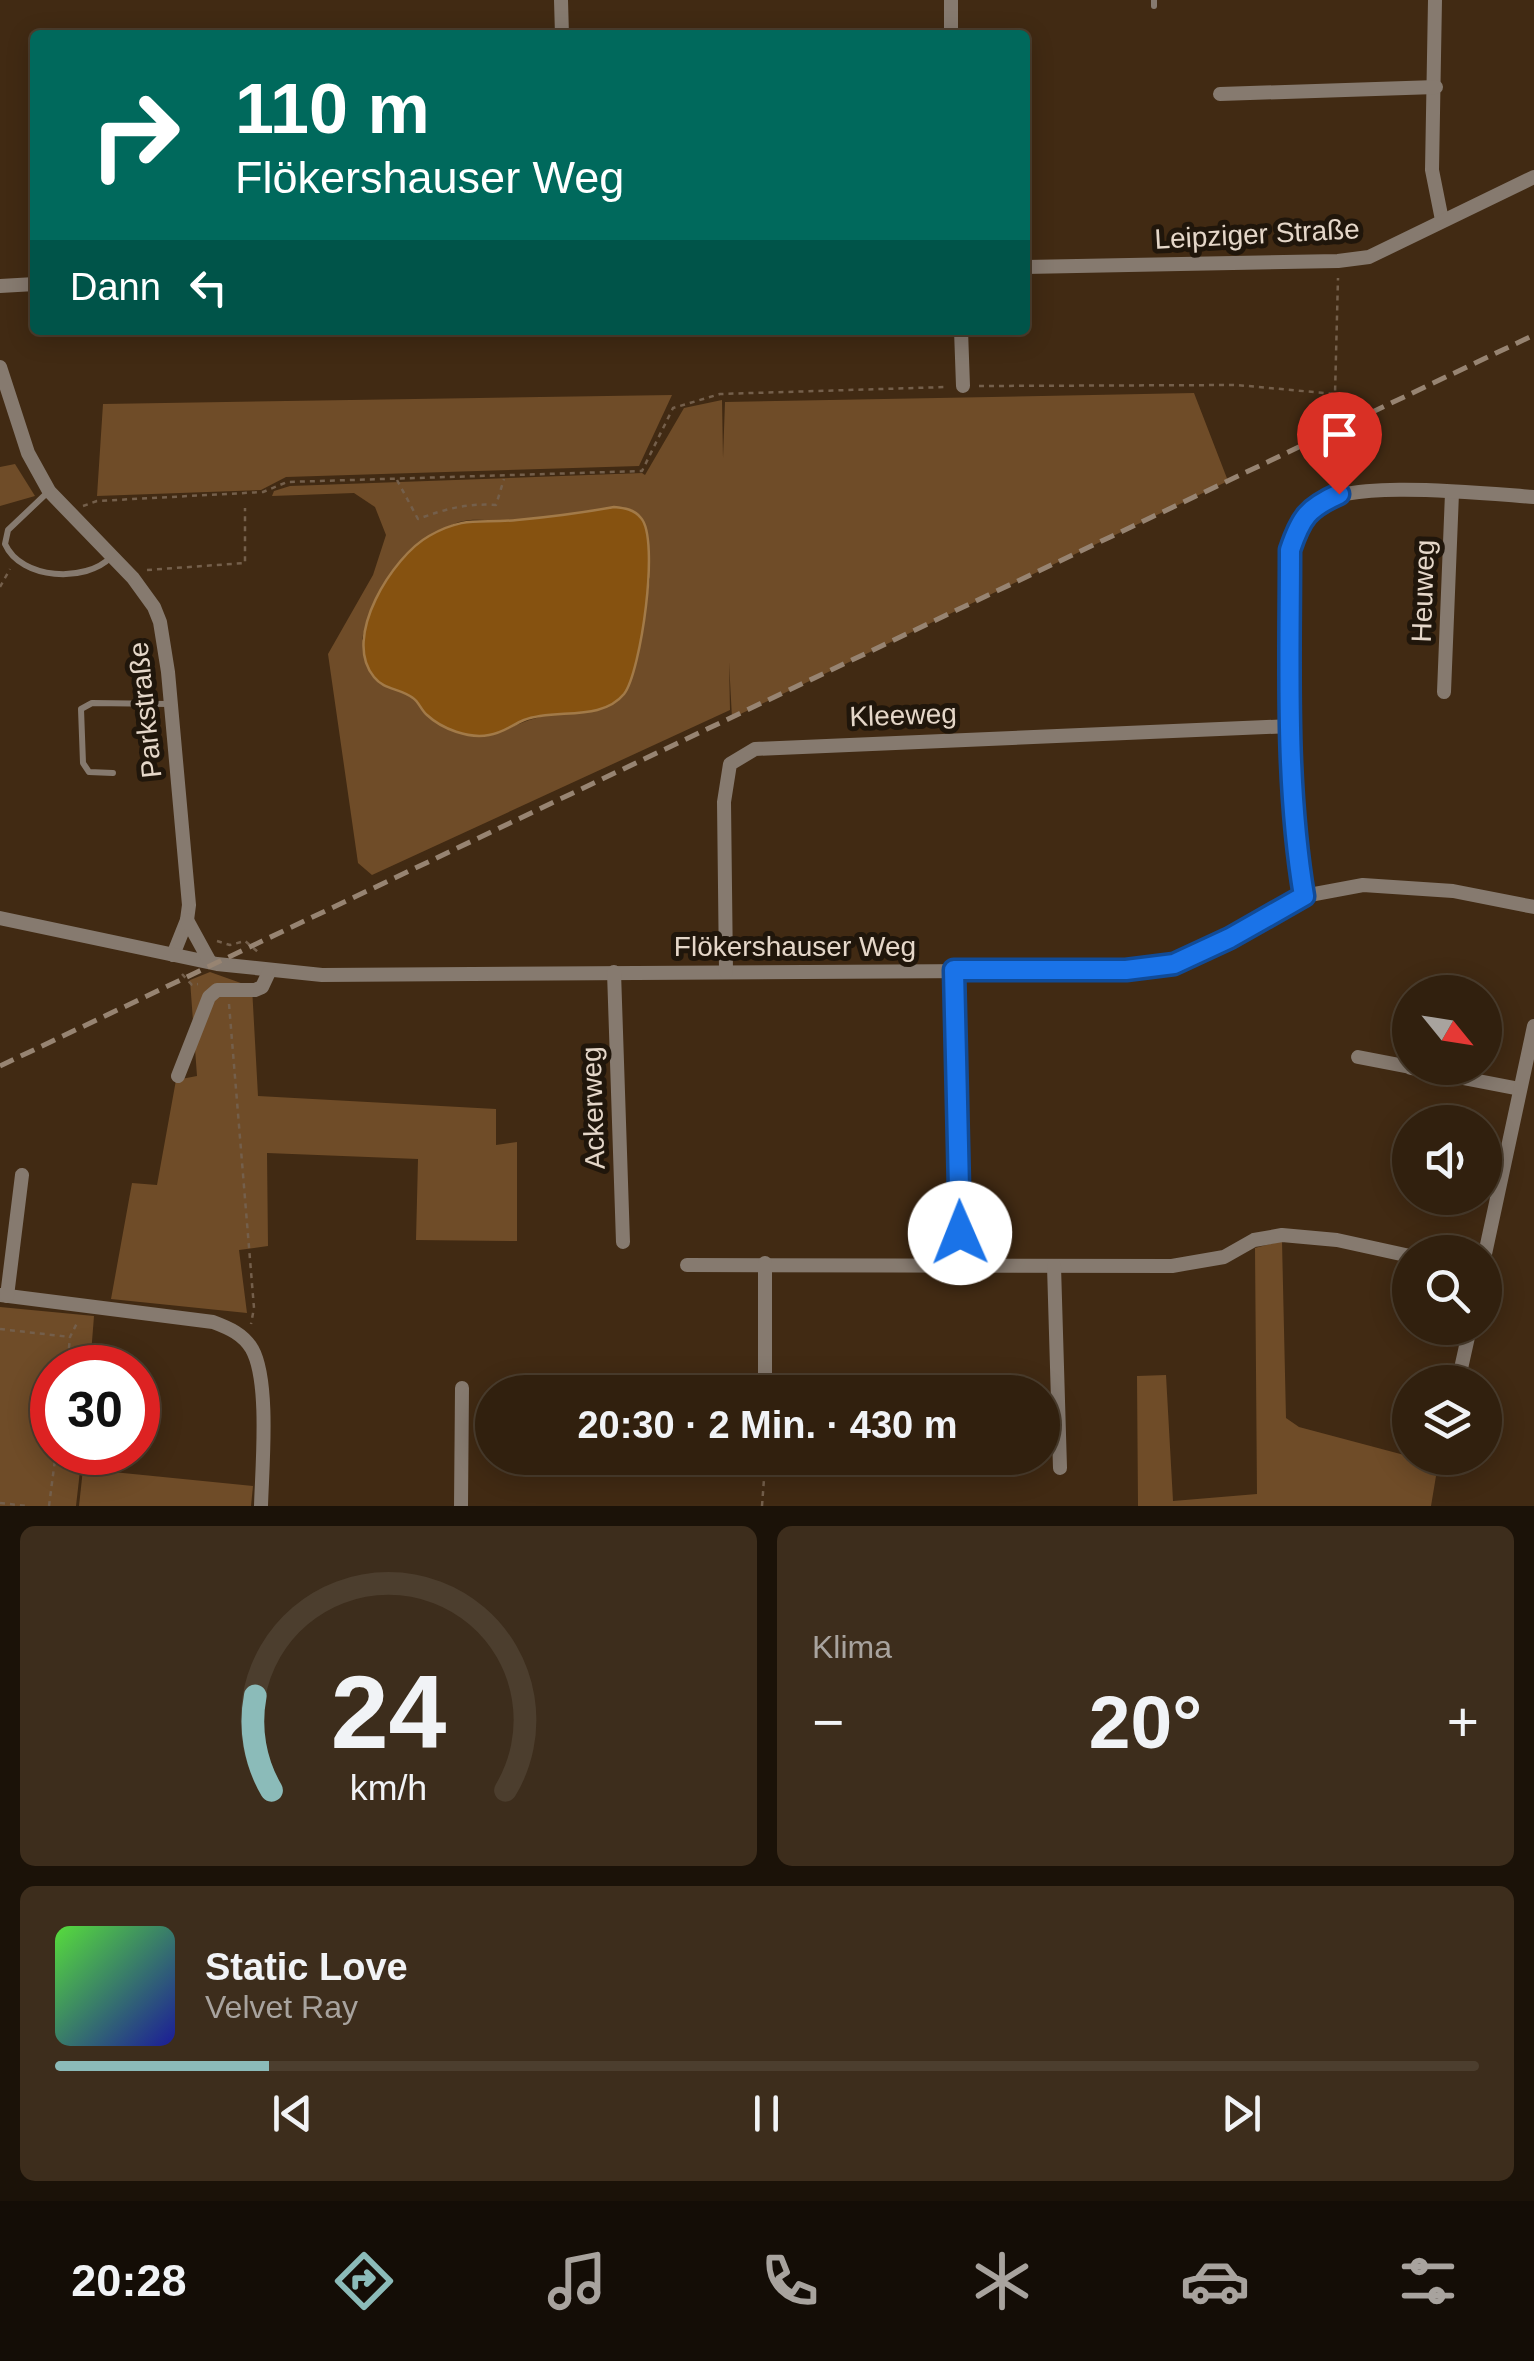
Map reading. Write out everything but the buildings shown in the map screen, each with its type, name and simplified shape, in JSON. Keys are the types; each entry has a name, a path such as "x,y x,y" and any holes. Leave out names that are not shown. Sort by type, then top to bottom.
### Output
{"street":[{"path":"561,0 562,30"},
{"path":"951,0 952,30"},
{"path":"1435,0 1432,170 1442,220"},
{"path":"1220,94 1436,87"},
{"name":"Leipziger Straße","path":"1030,267 1338,262 1369,256 1534,177"},
{"path":"0,286 30,284"},
{"path":"960,335 963,386"},
{"name":"Parkstraße","path":"0,367 28,453 49,491 133,578 160,622 171,704 188,920 213,963"},
{"path":"1304,896 1296,844 1291,726 1290,550 1305,516 1312,506 1339,494 1370,491 1534,497"},
{"name":"Heuweg","path":"1444,692 1452,492"},
{"name":"Kleeweg","path":"726,972 724,802 730,764 755,749 1291,726"},
{"name":"Flökershauser Weg","path":"0,918 213,963 322,975 1126,970 1174,964 1304,896 1362,885 1453,891 1534,907"},
{"name":"Parkstraße","path":"173,954 188,920"},
{"path":"954,970 960,1265"},
{"path":"178,1076 202,1011 217,990 255,990 262,986 269,972"},
{"name":"Ackerweg","path":"614,972 623,1242"},
{"path":"1489,1235 1534,1026"},
{"path":"1358,1057 1392,1064"},
{"path":"1500,1085 1520,1089"},
{"path":"22,1175 4,1296 214,1322 242,1337 259,1368 264,1436 261,1506"},
{"path":"687,1265 1172,1266 1224,1257 1254,1240 1282,1235 1337,1240 1392,1252"},
{"path":"765,1375 766,1263"},
{"path":"1054,1266 1057,1375"},
{"path":"462,1388 462,1506"}],"lane":[{"path":"49,491 5,536 9,552 54,574 100,568 112,556"},
{"path":"112,773 89,772 83,764 81,709 92,703 171,704"}],"path":[{"path":"68,512 97,501 263,492 287,482 642,471 674,408 720,394 963,386 1237,384 1335,394 1338,262"},
{"path":"396,479 418,519 474,503 496,505 504,476"},
{"path":"133,578 150,568 245,563 245,508"},
{"path":"0,587 16,558"},
{"path":"209,938 230,945 245,941 264,957 269,972"},
{"path":"173,954 176,967 192,985 212,980 227,988 254,1308 252,1322 242,1337"},
{"path":"0,1328 70,1337 69,1345"},
{"path":"49,1506 53,1475"},
{"path":"762,1506 763,1475"},
{"path":"0,1502 27,1506"}],"shaded area":[{"path":"1194,393 1228,481 732,718 729,662 730,710 372,875 358,863 328,654 373,575 386,535 375,507 354,493 272,496 274,491 290,486 645,475 684,408 722,400 723,458 725,402","holes":["614,507 650,579 640,644 594,711 549,715 506,730 424,713 416,700 400,690 362,639 378,600 400,569 443,530 466,521 526,520"]},
{"path":"672,395 639,466 286,477 261,490 97,496 103,404"},
{"path":"15,464 35,496 0,506 0,467"},
{"path":"614,507 632,511 641,518 649,551 642,634 630,681 614,703 590,711 536,717 494,734 473,736 440,725 413,698 374,677 365,661 367,621 387,579 415,546 429,536 463,523"},
{"path":"210,972 252,987 258,1096 496,1109 496,1145 517,1142 517,1241 416,1240 418,1159 267,1153 268,1246 239,1250 247,1313 111,1299 132,1183 157,1185 176,1080 197,1076 190,980"},
{"path":"1282,1241 1286,1418 1299,1427 1392,1452 1392,1475 1436,1475 1431,1506 1138,1506 1137,1376 1166,1375 1173,1501 1257,1494 1255,1248"},
{"path":"0,1307 94,1316 92,1345 30,1345 30,1475 80,1475 76,1506 0,1506"},
{"path":"82,1475 143,1475 253,1486 251,1506 79,1506"}],"railway":[{"path":"0,1066 1534,335"}],"route":[{"path":"960,1233 954,970 1126,970 1174,964 1304,896 1296,844 1291,726 1290,550 1298,527 1312,506 1339,494"}]}
